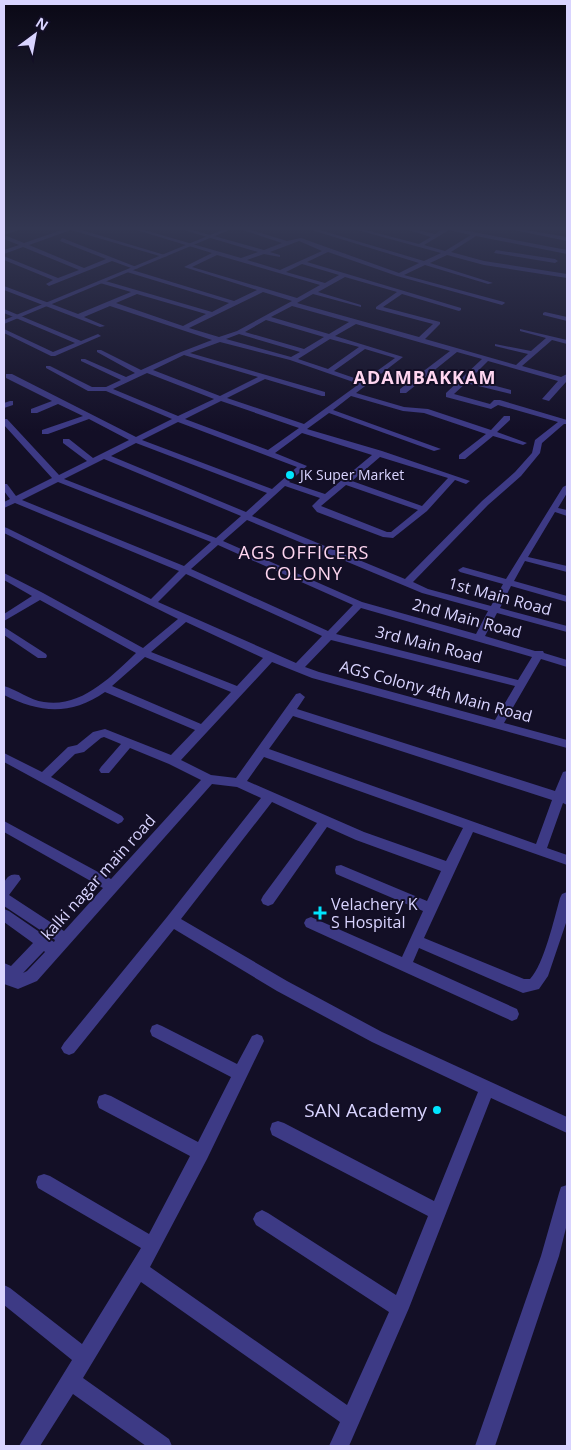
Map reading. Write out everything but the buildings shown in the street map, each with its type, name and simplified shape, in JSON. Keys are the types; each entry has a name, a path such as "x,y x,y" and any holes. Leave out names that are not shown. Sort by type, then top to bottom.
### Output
{"street":[{"path":"22,296 80,316 102,326"},
{"path":"4,322 69,296"},
{"path":"80,316 128,296"},
{"path":"150,296 212,314"},
{"path":"209,296 234,303"},
{"path":"183,328 250,296"},
{"path":"283,296 299,300"},
{"path":"107,389 183,353 222,340 306,296"},
{"path":"324,296 359,306"},
{"path":"395,296 378,308 438,323 419,341"},
{"path":"413,296 459,309"},
{"path":"490,296 502,303"},
{"path":"109,303 183,328 292,359 363,383"},
{"path":"292,304 485,360 563,380 567,388"},
{"path":"545,314 564,318 567,310"},
{"path":"4,311 81,343"},
{"path":"266,318 400,357 268,454"},
{"path":"292,359 354,322"},
{"path":"522,330 550,338 566,339"},
{"path":"4,331 53,355 98,336"},
{"path":"239,332 305,351"},
{"path":"516,368 550,338"},
{"path":"497,344 532,353"},
{"path":"329,371 365,346"},
{"path":"402,391 454,350"},
{"path":"99,351 144,372 303,429 466,480"},
{"path":"183,353 322,394"},
{"path":"83,360 127,380"},
{"path":"485,360 449,396 490,407 497,402 565,422"},
{"path":"48,367 91,389 107,389 180,420 303,466 185,570 152,603"},
{"path":"4,505 264,377"},
{"path":"9,379 58,401 137,441 273,492"},
{"path":"465,380 508,392"},
{"path":"546,399 563,380"},
{"path":"351,394 403,409 425,411 523,443"},
{"path":"34,411 58,401"},
{"path":"327,410 437,449"},
{"path":"45,432 88,417"},
{"path":"462,457 492,433 507,418"},
{"path":"4,421 58,479"},
{"path":"406,583 485,503 518,474 536,452 538,442 565,422"},
{"path":"66,441 93,462"},
{"path":"379,454 316,506 320,510 386,535 397,533 424,509 454,477"},
{"name":"1st Main Road","path":"105,456 425,591 567,629"},
{"name":"2nd Main Road","path":"58,479 218,542 359,604 538,653 567,663"},
{"path":"346,482 424,509"},
{"path":"283,483 325,497"},
{"path":"4,486 15,500"},
{"path":"479,637 522,558 567,487"},
{"name":"3rd Main Road","path":"15,500 185,570 330,636 521,684"},
{"path":"553,509 567,513"},
{"name":"AGS Colony 4th Main Road","path":"4,530 152,603 270,657 316,675 567,744"},
{"path":"522,558 567,569"},
{"path":"463,570 567,599"},
{"path":"4,576 144,653 238,690"},
{"path":"4,618 40,595"},
{"path":"298,668 359,604"},
{"path":"4,690 29,703 60,707 76,703 106,688 185,618"},
{"path":"4,630 42,656"},
{"path":"498,724 538,653"},
{"path":"173,761 270,657"},
{"path":"106,688 203,729"},
{"path":"239,783 300,697"},
{"path":"290,711 563,799"},
{"path":"42,778 72,750 80,749 97,735 105,733 173,761 209,779 239,783 324,821 448,868"},
{"path":"106,770 128,742"},
{"path":"261,751 567,860"},
{"path":"4,757 118,819"},
{"path":"540,850 563,799 567,775"},
{"name":"kalki nagar main road","path":"17,972 55,951 66,940 209,779"},
{"path":"69,1048 269,798"},
{"path":"268,900 324,821"},
{"path":"4,826 113,887"},
{"path":"405,965 448,868 470,826"},
{"path":"341,870 430,908"},
{"path":"4,890 14,879"},
{"path":"417,941 523,986 531,986 538,982 567,898"},
{"path":"4,899 66,940"},
{"path":"4,916 55,951"},
{"path":"172,921 282,986 377,1037 567,1125"},
{"path":"311,923 512,1014"},
{"path":"4,978 18,982 17,972 43,942"},
{"path":"157,1031 240,1074"},
{"path":"29,1446 72,1381 139,1270 201,1153 257,1041"},
{"path":"340,1446 350,1418 400,1308 487,1088"},
{"path":"105,1102 201,1153"},
{"path":"278,1129 437,1212"},
{"path":"44,1182 152,1245"},
{"path":"485,1446 550,1256 567,1193"},
{"path":"262,1219 400,1308"},
{"path":"139,1270 350,1418"},
{"path":"4,1294 85,1358"},
{"path":"72,1381 162,1446"}],"place":[{"name":"JK Super Market","path":"290,475"},
{"name":"Velachery K S Hospital","path":"320,913"},
{"name":"SAN Academy","path":"437,1110"}],"district":[{"name":"ADAMBAKKAM","path":"425,378"},
{"name":"AGS OFFICERS COLONY","path":"304,563"}]}
